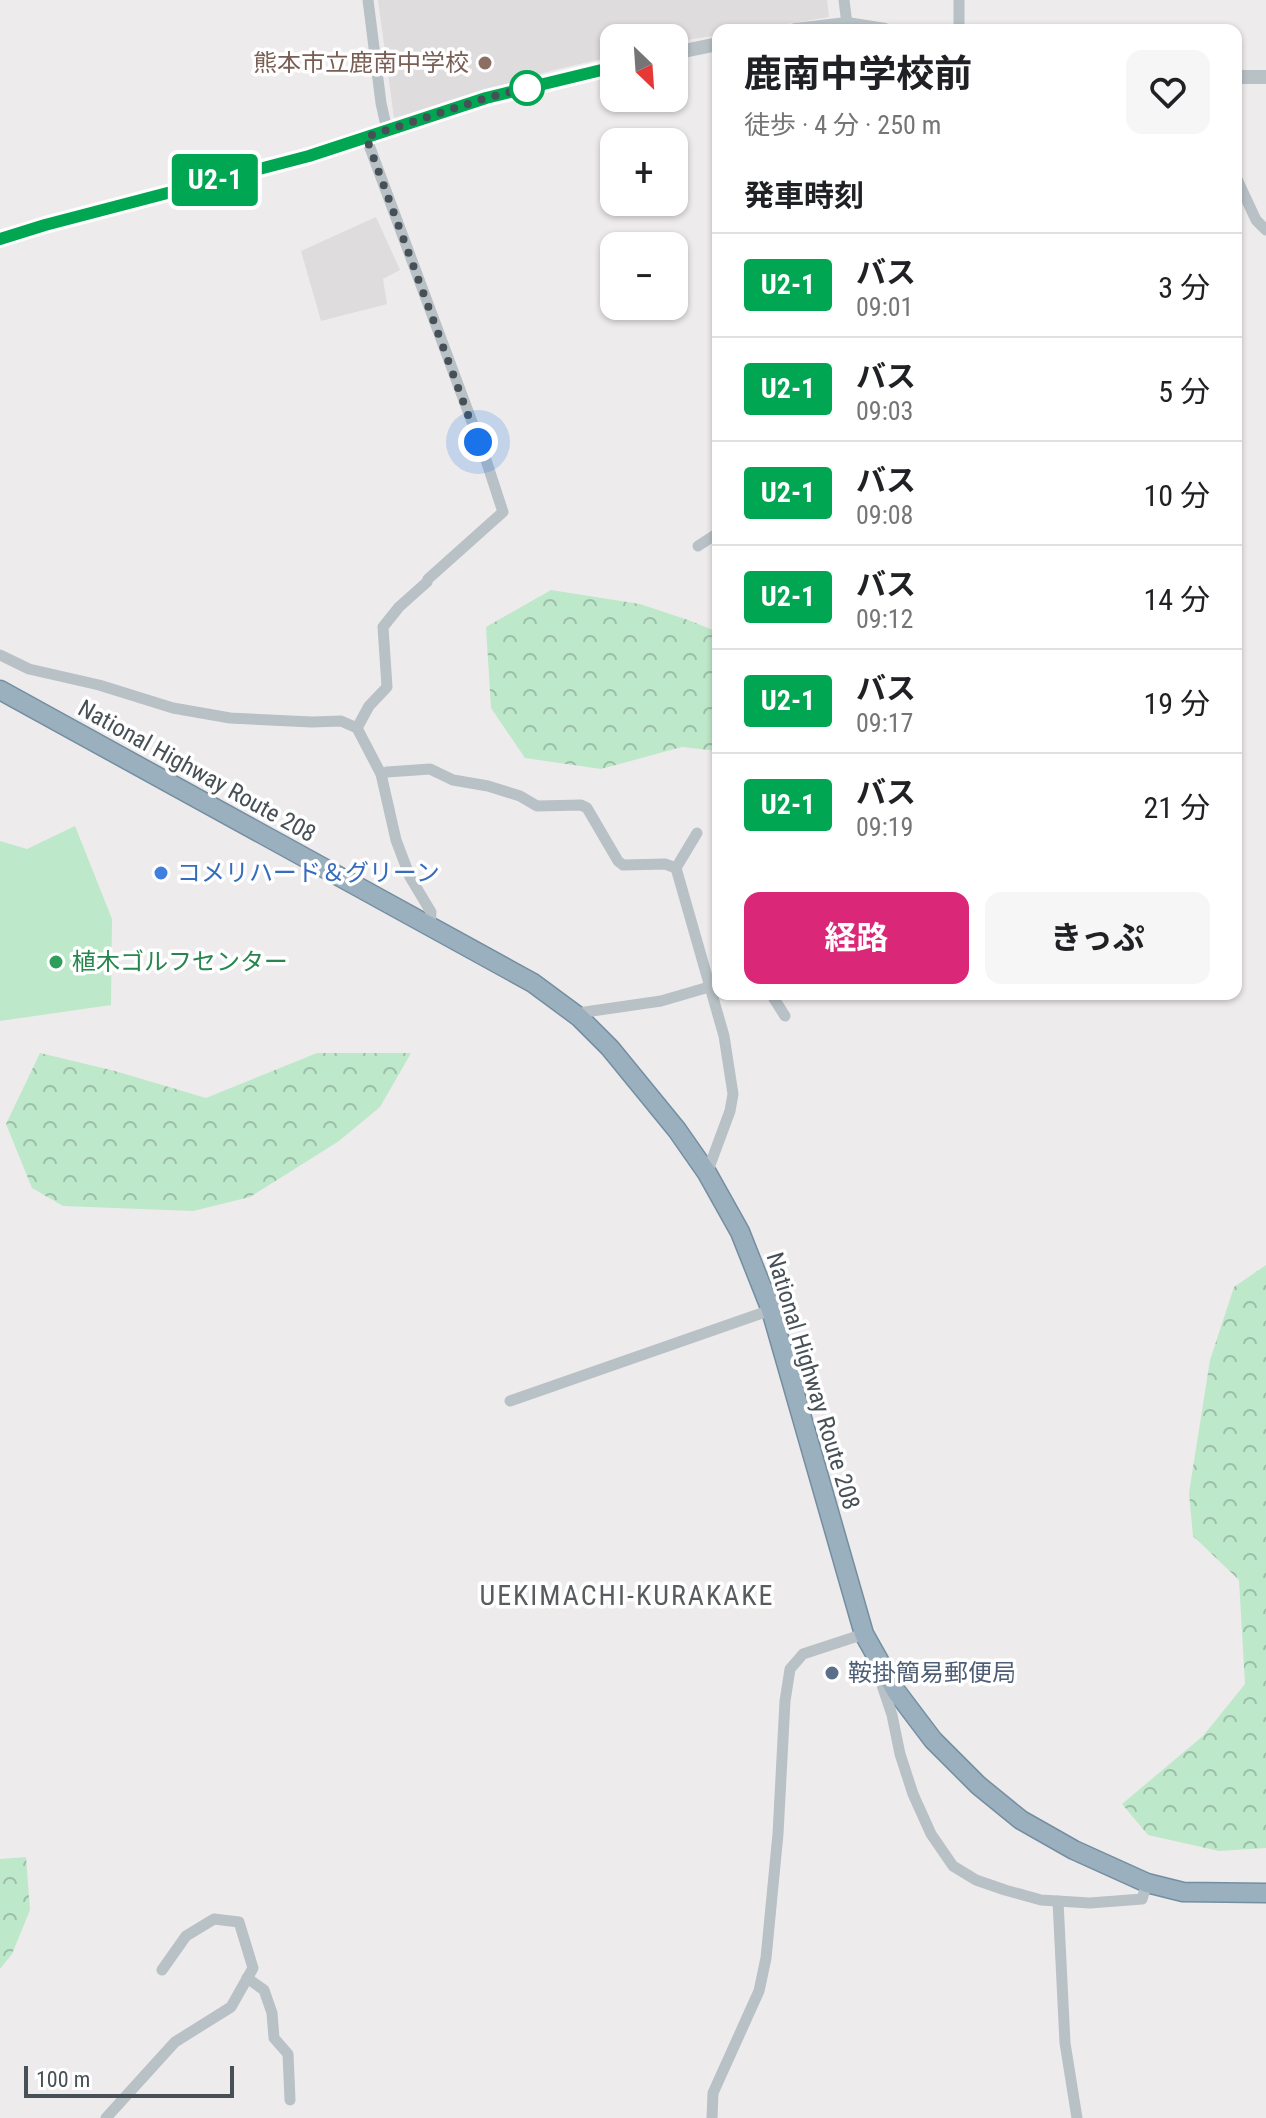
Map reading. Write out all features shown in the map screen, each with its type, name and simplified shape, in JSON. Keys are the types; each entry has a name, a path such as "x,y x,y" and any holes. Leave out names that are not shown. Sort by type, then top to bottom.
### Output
{"highway":[{"name":"National Highway Route 208","path":"0,690 533,983 579,1017 610,1048 660,1109 707,1173 740,1232 771,1310 864,1634 896,1691 933,1740 978,1785 1021,1820 1074,1850 1147,1883 1183,1892 1266,1893"}],"street":[{"path":"368,0 387,130"},
{"path":"844,0 847,24"},
{"path":"959,0 959,24"},
{"path":"688,50 712,45"},
{"path":"0,239 309,156 486,98 600,70"},
{"path":"1242,77 1266,77"},
{"path":"357,728 369,706 387,687 383,627 428,579 503,512 366,137"},
{"path":"1242,190 1256,220 1266,230"},
{"path":"698,546 712,537"},
{"path":"0,655 29,669 99,685 173,708 230,718 341,721 357,728 381,774 396,840 410,877 431,912 430,927"},
{"path":"381,774 430,769 453,780 520,796 537,806 581,805 587,808 623,865 665,864 676,868"},
{"path":"697,833 676,868 712,987"},
{"path":"579,1017 585,1012 712,990"},
{"path":"707,1173 730,1111 733,1094 715,1000"},
{"path":"775,1000 785,1016"},
{"path":"510,1401 771,1310"},
{"path":"712,2118 713,2093 759,1991 766,1958 778,1834 785,1701 790,1669 803,1654 864,1634 892,1715 913,1794 931,1834 953,1866 976,1880 1041,1900 1090,1903 1142,1899 1147,1883"},
{"path":"1058,1901 1065,2043 1077,2118"},
{"path":"106,2118 175,2042 231,2007 253,1968 239,1922 214,1919 186,1936 162,1970"},
{"path":"247,1978 264,1990 272,2013 274,2038 288,2054 290,2100"}],"shaded area":[{"name":"熊本市立鹿南中学校","path":"378,0 827,0 829,17 786,24 712,24 712,36 688,40 688,24 600,24 600,59 394,118"},
{"path":"376,217 400,270 383,279 387,304 321,321 301,251"}],"green space":[{"path":"551,590 640,604 712,630 712,750 682,747 601,769 525,758 491,708 486,627"},
{"name":"植木ゴルフセンター","path":"75,826 112,919 111,1005 0,1021 0,841 27,849"},
{"path":"40,1053 206,1098 317,1053 411,1053 380,1107 339,1141 250,1197 193,1211 63,1206 32,1188 6,1124"},
{"path":"1266,1265 1266,1848 1219,1851 1148,1835 1122,1804 1203,1736 1245,1684 1239,1580 1193,1536 1189,1493 1210,1360 1234,1287"},
{"path":"26,1857 30,1910 12,1954 0,1969 0,1859"}],"bus line":[{"name":"U2-1","path":"0,239 309,156 486,98 600,70"}],"place":[{"name":"熊本市立鹿南中学校","path":"485,63"},
{"name":"コメリハード＆グリーン","path":"161,873"},
{"name":"植木ゴルフセンター","path":"56,962"},
{"name":"鞍掛簡易郵便局","path":"832,1673"}],"district":[{"name":"UEKIMACHI-KURAKAKE","path":"627,1595"}],"route":[{"path":"478,442 366,137 486,98 539,85 527,88"}]}
